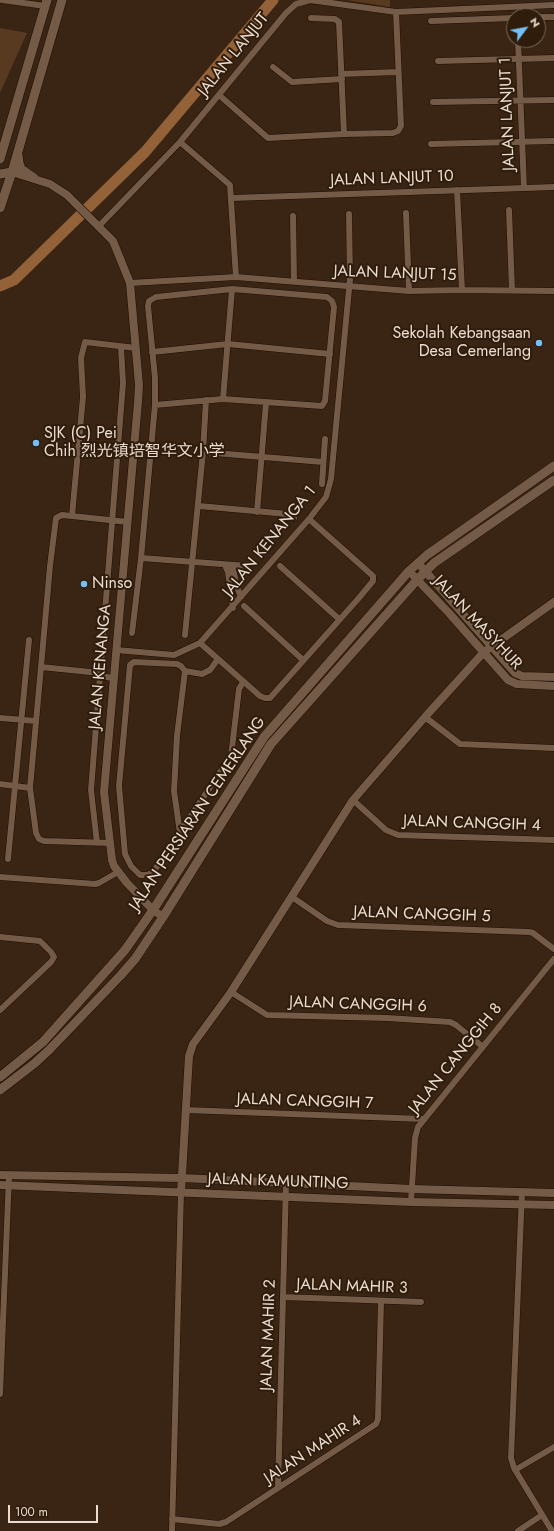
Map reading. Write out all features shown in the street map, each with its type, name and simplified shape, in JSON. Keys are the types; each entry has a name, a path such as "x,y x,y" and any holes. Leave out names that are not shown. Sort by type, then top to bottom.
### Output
{"main road":[{"path":"0,208 18,152 62,0"},
{"path":"12,172 0,159 46,3"},
{"path":"18,152 21,169 34,178"},
{"path":"0,174 12,172"},
{"path":"6,189 16,179 34,178"},
{"name":"JALAN PERSIARAN CEMERLANG","path":"0,1077 43,1042 111,967 153,910 264,737 409,571 427,555 554,466"},
{"name":"JALAN PERSIARAN CEMERLANG","path":"0,1090 35,1063 135,959 163,917 271,744 417,580 434,563 554,480"}],"street":[{"path":"2,0 46,3"},
{"name":"JALAN LANJUT","path":"99,226 180,142 286,13 296,4 310,0 396,12 554,5"},
{"path":"219,95 268,138 393,133 398,131 401,126 396,12"},
{"path":"311,18 335,19 339,22 344,134"},
{"path":"431,21 506,18"},
{"name":"JALAN LANJUT 1","path":"518,48 524,188"},
{"path":"438,61 554,58"},
{"path":"273,67 292,82 398,72"},
{"path":"433,102 554,100"},
{"path":"432,144 554,141"},
{"path":"180,142 227,181 231,189 236,277"},
{"name":"JALAN KENANGA","path":"12,172 50,184 67,195 113,241 130,283 139,397 104,784 112,860 118,872 153,910 163,917"},
{"name":"JALAN LANJUT 10","path":"232,198 554,187"},
{"path":"457,190 462,290"},
{"path":"509,210 512,290"},
{"path":"406,213 409,291"},
{"name":"JALAN KENANGA 1","path":"116,650 174,655 200,643 233,608 326,497 331,484 349,286 349,214"},
{"path":"293,216 294,281"},
{"name":"JALAN LANJUT 15","path":"130,283 236,277 409,291 554,291"},
{"path":"223,399 232,289"},
{"path":"132,633 141,558 155,405 155,378 148,306 151,299 156,297 232,289 328,298 332,301 334,307 330,354 325,403 322,406 318,407 223,399 155,405"},
{"path":"72,516 83,397 81,358 85,342 136,348"},
{"path":"152,352 228,344 330,354"},
{"path":"97,843 91,790 123,383 120,346"},
{"path":"185,635 194,561 204,452 206,400"},
{"path":"257,512 266,403"},
{"path":"322,484 325,439"},
{"path":"204,452 261,458 323,462"},
{"path":"199,506 288,514 294,518"},
{"path":"110,843 44,841 39,839 36,834 30,788 55,521 59,516 72,516 128,522"},
{"path":"200,643 260,696 268,698 274,694 304,660 372,582 373,578 371,574 309,519"},
{"path":"141,558 194,561 228,566 248,566"},
{"name":"JALAN MASYHUR","path":"418,563 515,673 522,676 554,677"},
{"path":"228,566 234,569 237,587 241,597"},
{"path":"228,566 233,608"},
{"path":"280,566 339,619"},
{"name":"JALAN MASYHUR","path":"409,571 508,680 517,684 554,686"},
{"path":"172,1531 182,1178 188,1056 190,1049 231,992 353,800 484,652 554,602"},
{"path":"244,606 304,660"},
{"path":"8,859 29,640"},
{"path":"218,659 210,670 202,674 185,671 177,664 132,663 130,665 120,786 127,859 140,875 150,875 154,871 231,755 239,689 244,682"},
{"path":"41,667 114,678"},
{"path":"180,833 174,791 177,736 185,671"},
{"path":"425,717 460,744 554,748"},
{"path":"0,718 36,721"},
{"path":"0,784 30,788"},
{"name":"JALAN CANGGIH 4","path":"353,800 386,830 398,835 554,840"},
{"path":"0,876 96,884 118,872"},
{"name":"JALAN CANGGIH 5","path":"292,897 327,921 338,925 529,932 533,933 554,949"},
{"path":"0,937 40,941 52,952 54,957 52,962 0,1010"},
{"name":"JALAN CANGGIH 8","path":"411,1202 415,1138 418,1127 554,959"},
{"name":"JALAN CANGGIH 6","path":"231,992 267,1015 387,1018 450,1022 456,1025 483,1047"},
{"name":"JALAN CANGGIH 7","path":"186,1110 424,1119"},
{"name":"JALAN KAMUNTING","path":"0,1175 182,1178 412,1189 554,1193"},
{"path":"0,1394 4,1185 9,1176"},
{"name":"JALAN MAHIR 2","path":"278,1488 286,1183"},
{"name":"JALAN KAMUNTING","path":"4,1185 411,1202 554,1205"},
{"path":"522,1192 511,1455 512,1463 552,1531"},
{"name":"JALAN MAHIR 3","path":"283,1297 381,1302 421,1302"},
{"name":"JALAN MAHIR 4","path":"172,1519 224,1523 377,1423 381,1302"},
{"path":"516,1470 554,1447"},
{"path":"518,1531 542,1515"}],"shaded area":[{"path":"347,0 390,0 390,7"},
{"path":"0,28 27,33 0,93"}],"waterway":[{"path":"0,286 14,280 145,152 273,0"}],"place":[{"name":"Sekolah Kebangsaan Desa Cemerlang","path":"539,343"},
{"name":"SJK (C) Pei Chih 烈光镇培智华文小学","path":"36,443"},
{"name":"Ninso","path":"84,584"}]}
